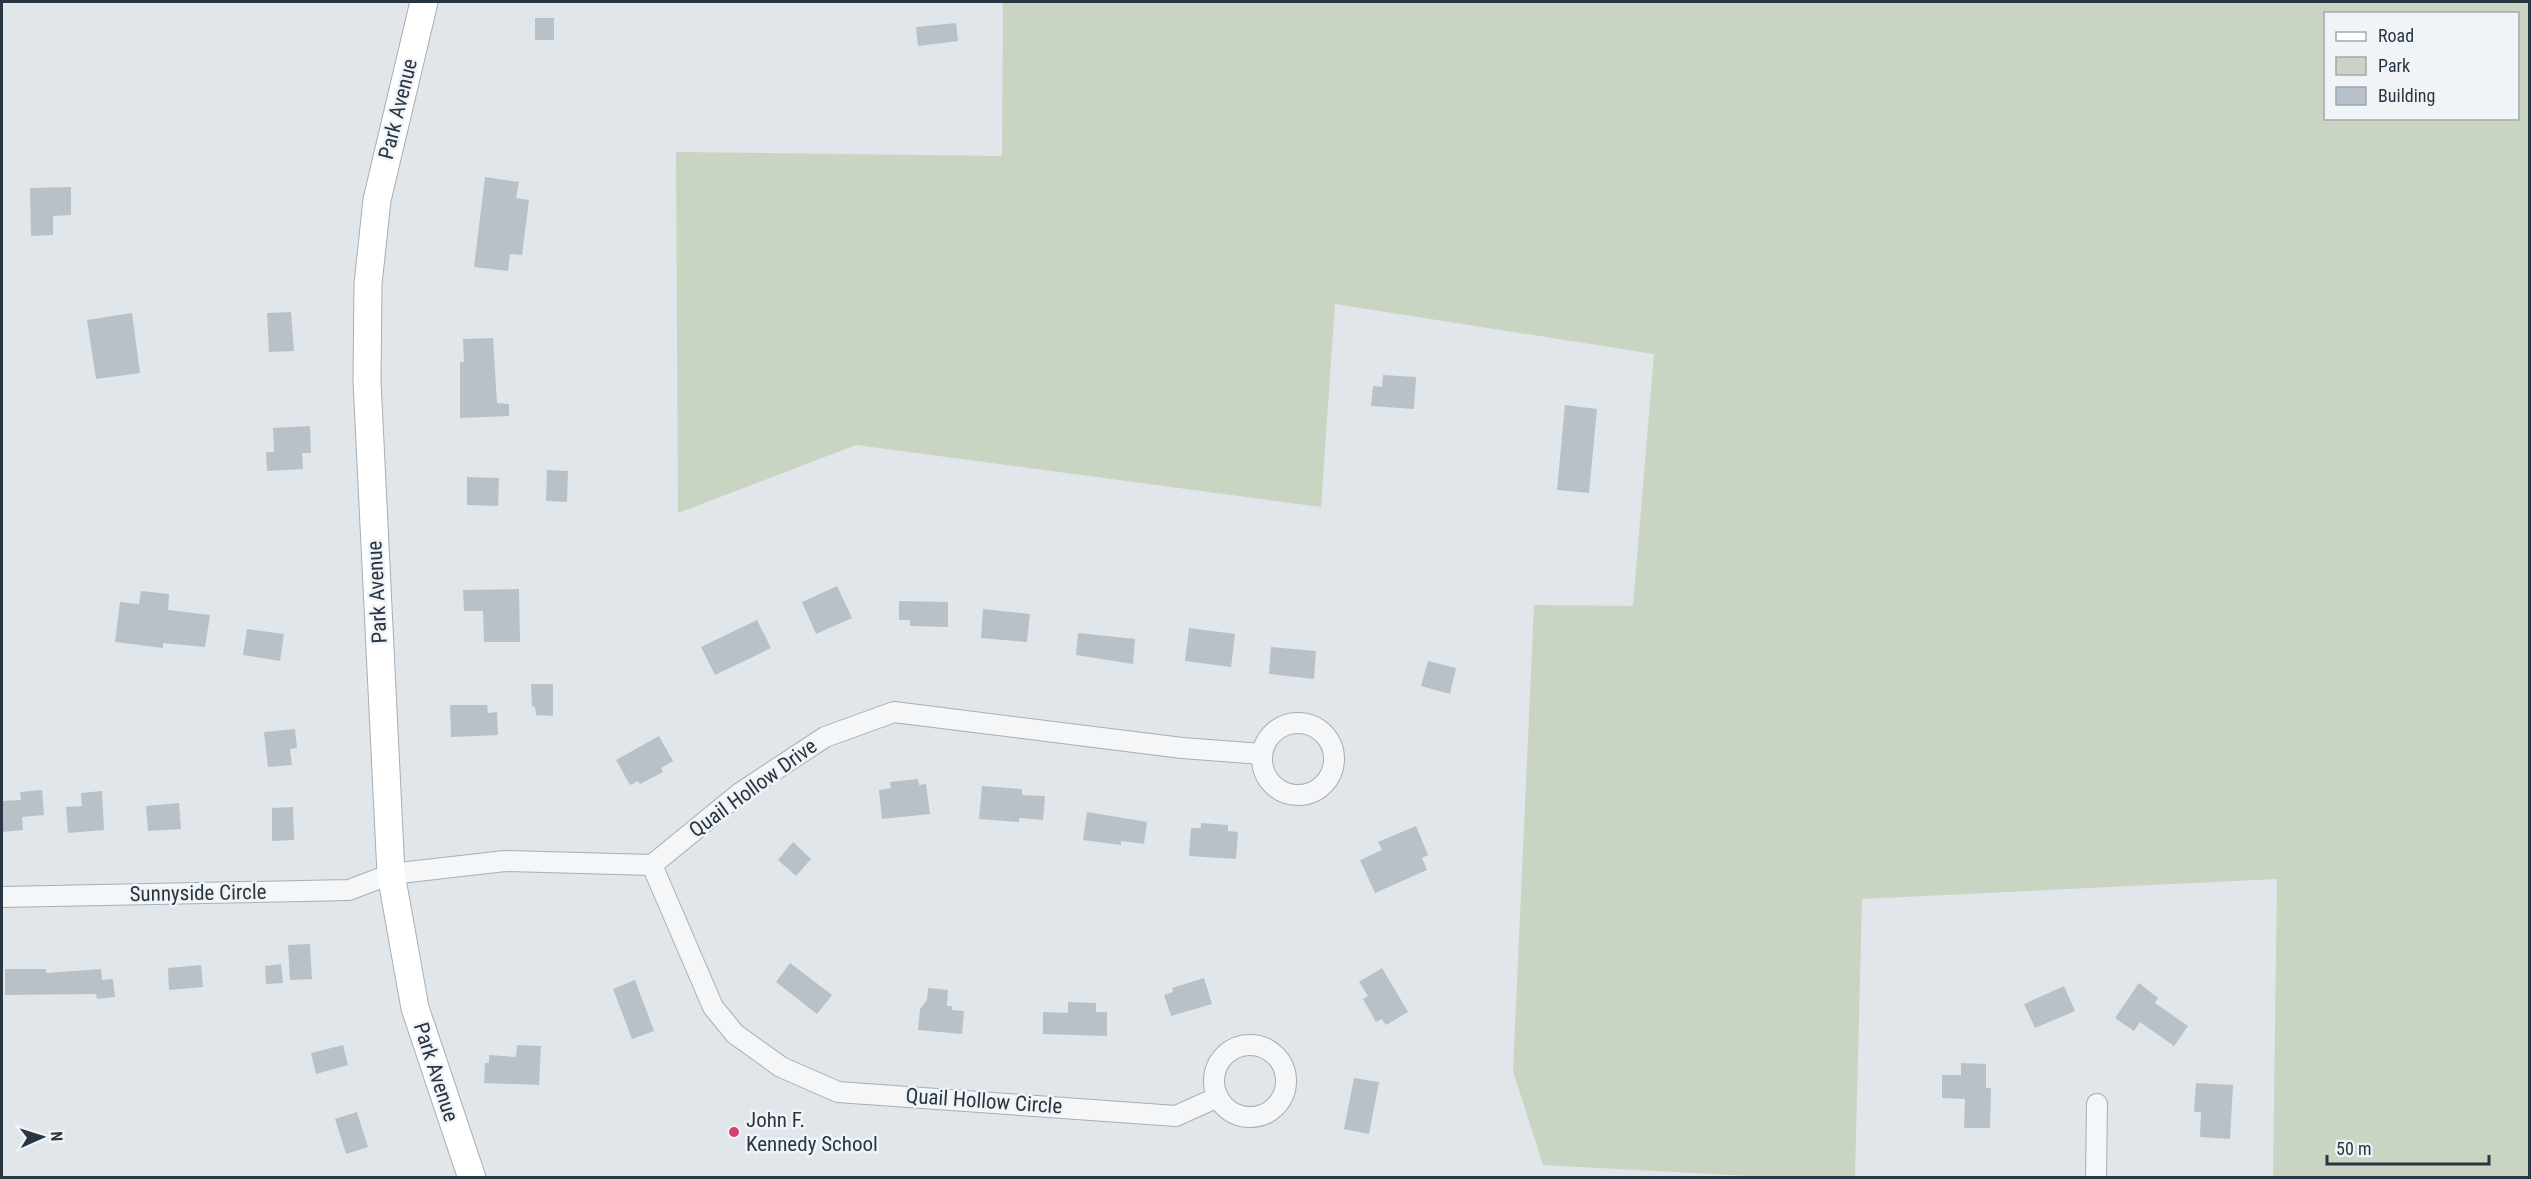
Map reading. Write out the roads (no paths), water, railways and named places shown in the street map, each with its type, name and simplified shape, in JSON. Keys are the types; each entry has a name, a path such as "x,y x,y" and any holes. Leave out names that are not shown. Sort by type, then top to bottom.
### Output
{"main road":[{"name":"Park Avenue","path":"424,2 377,200 368,284 367,381 392,874 415,1008 472,1178"}],"street":[{"name":"Quail Hollow Drive","path":"652,864 740,793 825,737 894,712 1182,748 1262,754"},
{"path":"392,874 505,861 652,864"},
{"name":"Quail Hollow Circle","path":"652,864 713,1007 735,1034 781,1067 838,1092 1176,1116 1218,1097"},
{"name":"Sunnyside Circle","path":"2,897 349,890 392,874"},
{"path":"2096,1178 2097,1104"}],"place":[{"name":"John F. Kennedy School","path":"734,1132"}]}
